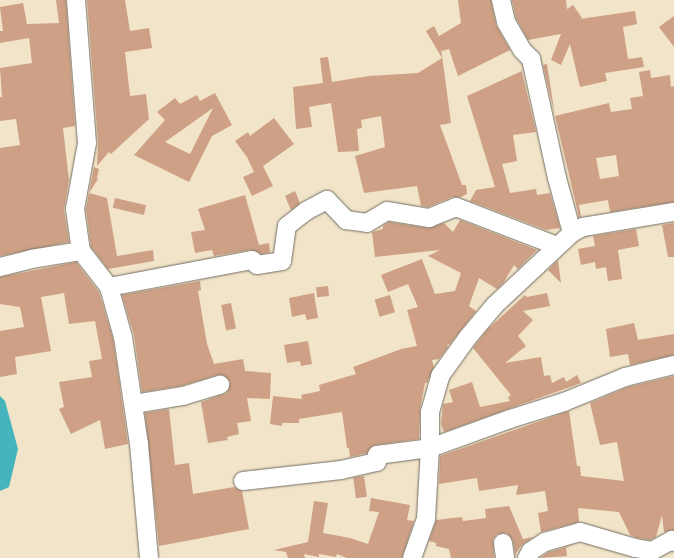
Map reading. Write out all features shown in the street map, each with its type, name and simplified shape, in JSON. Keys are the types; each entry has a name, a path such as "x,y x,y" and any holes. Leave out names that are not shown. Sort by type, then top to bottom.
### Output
{"street":[{"path":"76,0 87,143 75,209 81,251 109,287 123,336 134,404 149,558"},
{"path":"501,0 506,22 522,50 531,59 557,178 572,233"},
{"path":"109,287 252,260 257,265 282,262 287,226 306,211 327,200 346,220 367,223 387,211 429,218 456,207 557,246"},
{"path":"412,558 426,519 430,412 440,376 468,337 495,304 572,233 583,227 674,212"},
{"path":"0,267 81,251"},
{"path":"243,481 341,470 377,462 377,455 430,448 510,418 564,402 625,377 674,365"},
{"path":"134,404 183,396 220,385"},
{"path":"527,558 531,551 545,542 580,532 652,551 672,540 674,542"}],"water":[{"path":"0,396 5,401 18,449 9,487 0,491"}],"building":[{"path":"56,0 66,0 75,126 63,128 69,180 64,210 69,242 0,256 0,148 20,145 16,119 0,121 0,97 2,97 0,68 32,63 29,38 0,43 0,31 3,31 0,7 23,3 27,24 59,23"},
{"path":"87,0 125,0 130,31 149,28 152,48 125,52 130,96 146,94 149,119 111,154 109,152 97,166 98,142"},
{"path":"458,0 491,0 496,25 510,50 458,76 449,49 442,51 441,48 451,123 440,125 462,185 466,185 467,194 461,197 452,197 428,207 421,206 417,186 364,193 355,156 385,147 381,116 361,120 362,128 357,129 359,151 338,152 331,103 309,107 312,127 296,129 293,87 323,83 320,58 328,57 332,82 369,76 418,73 442,58 426,31 434,26 439,36 461,23"},
{"path":"512,0 566,0 567,9 573,5 582,18 580,19 635,11 637,24 623,27 628,59 642,57 644,67 605,73 607,81 580,87 570,44 561,65 551,60 561,34 528,40 516,18"},
{"path":"674,16 674,47 659,27"},
{"path":"547,64 555,115 543,65"},
{"path":"650,70 651,78 670,75 671,87 674,86 674,202 610,212 608,200 579,205 581,217 579,217 555,116 609,103 611,112 632,109 630,98 643,96 639,72","holes":["616,155 619,176 600,179 596,158"]},
{"path":"522,71 536,132 513,135 517,161 502,164 510,193 536,189 537,195 550,193 560,228 546,230 470,201 476,190 495,187 467,96"},
{"path":"215,93 232,125 212,136 189,182 134,155 165,120 157,112 175,98 180,104 197,95 200,101","holes":["213,108 190,154 165,142"]},
{"path":"274,118 294,144 263,166 273,186 252,196 243,177 254,172 247,157 235,141 248,132 250,136"},
{"path":"94,167 99,169 98,179 89,193"},
{"path":"295,191 300,203 291,210 285,196"},
{"path":"89,193 107,198 117,256 153,250 154,261 108,269 91,247 86,209"},
{"path":"245,195 259,245 269,243 270,252 261,254 250,250 214,256 212,250 195,253 191,232 205,230 198,209"},
{"path":"115,198 146,205 144,215 113,208"},
{"path":"460,220 537,250 518,269 514,265 504,282 497,289 479,278 469,306 476,311 450,344 447,345 448,347 439,359 432,360 434,367 427,383 425,383 420,409 419,439 375,445 367,453 350,457 342,412 299,419 299,423 282,423 282,426 270,424 273,396 302,399 301,395 320,391 319,385 356,374 353,367 401,349 417,346 407,310 418,307 408,284 388,292 381,275 422,259 435,294 455,291 461,273 428,256 440,250 375,257 372,232 383,229 383,226 389,222 428,228 444,223 453,232"},
{"path":"674,223 674,257 668,257 662,225"},
{"path":"636,229 639,246 618,250 622,279 608,281 606,267 596,269 595,262 581,265 578,249 595,246 593,236"},
{"path":"558,260 561,283 548,270"},
{"path":"76,262 99,292 113,339 128,444 105,449 100,420 71,434 59,409 64,407 59,382 92,377 89,361 102,359 95,321 69,324 64,293 41,297 51,351 15,357 17,374 0,377 0,331 24,327 20,307 0,304 0,277"},
{"path":"200,281 201,290 198,291 207,344 214,364 243,359 245,371 271,373 270,399 247,398 251,421 237,423 239,434 227,437 228,440 208,443 201,402 227,393 230,382 223,375 217,375 181,386 142,392 134,335 122,295"},
{"path":"328,286 329,296 317,297 316,287"},
{"path":"314,293 318,318 307,320 305,314 292,317 289,298"},
{"path":"547,293 550,306 523,311 533,320 518,336 526,346 505,363 541,357 544,376 550,375 552,383 564,377 566,382 577,375 581,383 444,432 441,424 443,404 453,402 449,390 472,382 480,407 510,401 508,397 511,395 473,348 488,329 525,295 527,297"},
{"path":"390,295 395,312 380,317 375,299"},
{"path":"231,303 236,329 226,330 221,305"},
{"path":"634,323 638,340 674,334 674,355 630,365 628,354 610,357 606,329"},
{"path":"308,341 312,364 301,366 300,361 287,363 284,345"},
{"path":"674,376 674,530 664,532 662,515 656,537 650,540 637,538 630,535 619,512 578,508 579,522 541,532 538,513 548,511 545,491 516,495 518,485 479,491 477,478 439,484 440,456 569,411 577,466 580,466 581,476 624,481 617,442 600,445 590,403 628,387"},
{"path":"169,409 175,465 189,463 193,494 234,487 242,491 249,529 159,546 145,413"},
{"path":"364,476 367,497 356,498 353,478"},
{"path":"371,498 410,505 407,520 414,521 402,558 347,558 337,554 336,557 319,554 319,557 304,554 305,558 288,558 286,552 274,550 308,542 314,501 328,503 323,533 350,538 368,544 379,512 369,511"},
{"path":"509,506 523,539 533,537 522,545 516,553 516,558 513,541 507,533 497,534 493,539 494,558 451,558 449,549 436,546 436,543 429,541 436,520 462,517 463,521 486,518 485,509"},
{"path":"573,545 566,548 567,556 540,558 549,552"}]}
